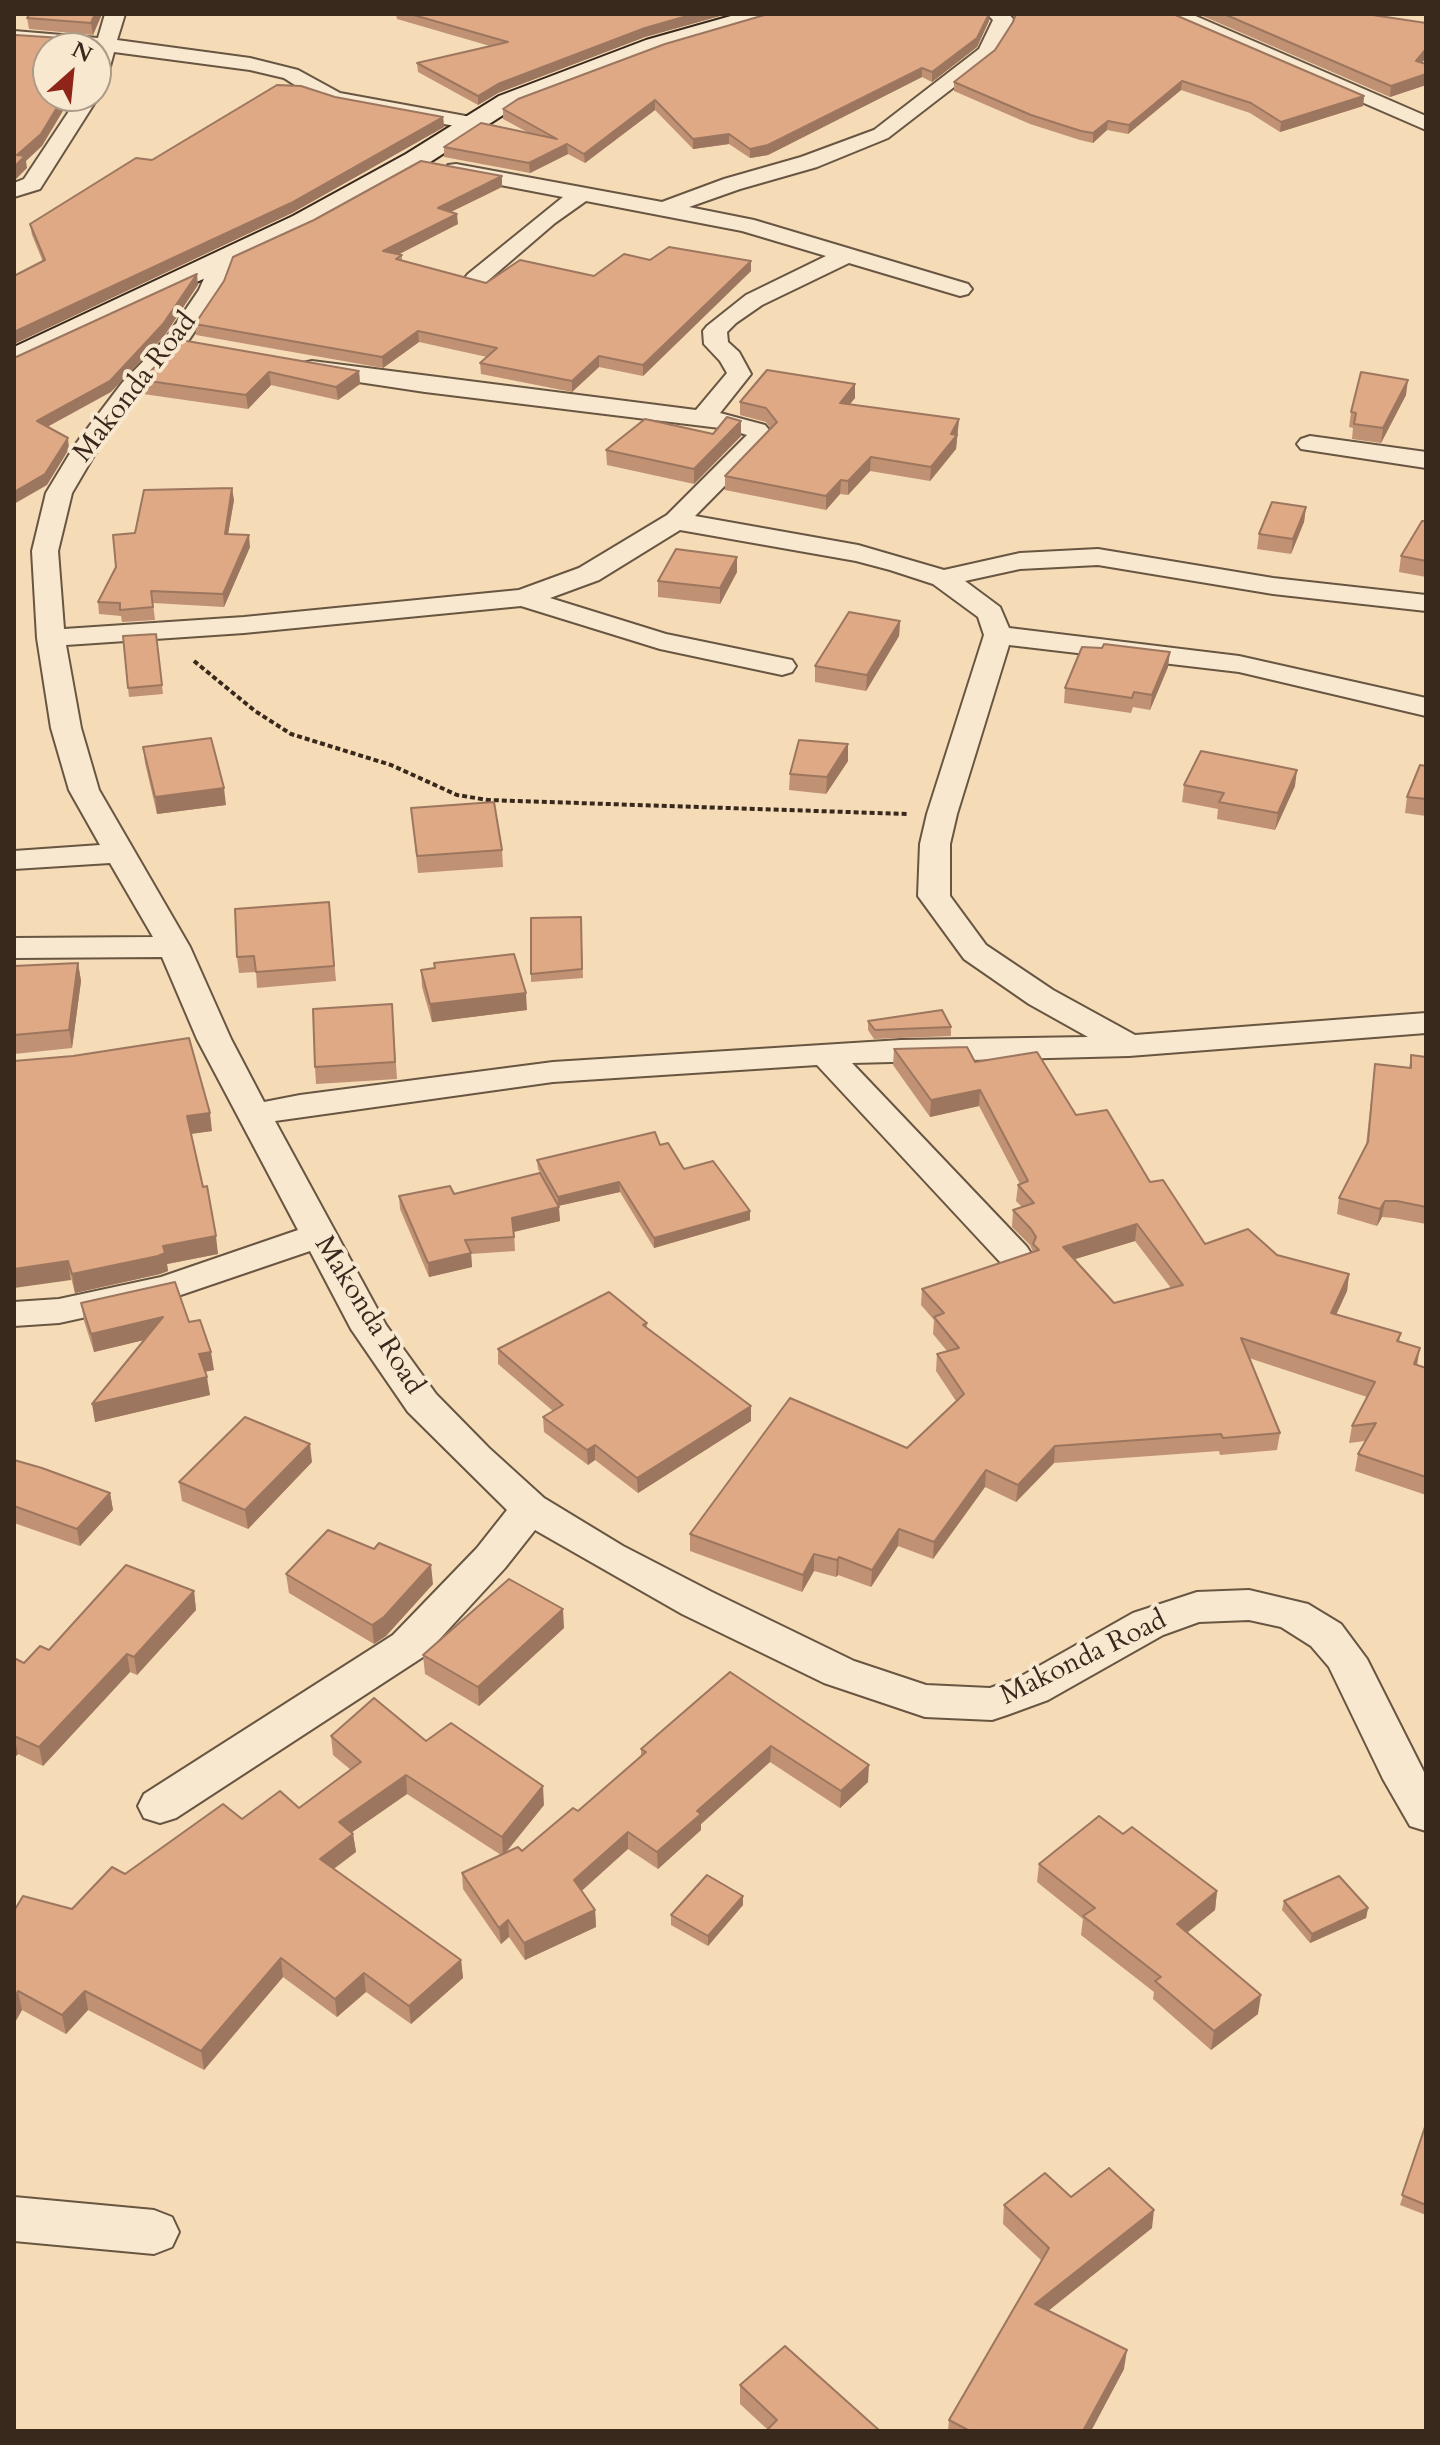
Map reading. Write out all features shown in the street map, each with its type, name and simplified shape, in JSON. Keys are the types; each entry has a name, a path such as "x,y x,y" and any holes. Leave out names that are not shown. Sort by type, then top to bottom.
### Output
{"street":[{"path":"14,358 222,262 415,160 508,101 572,74 655,45 764,14"},
{"path":"664,209 881,134 986,53 1000,31 1003,19 997,14"},
{"path":"1175,14 1426,124"},
{"path":"112,46 271,68 291,74 336,98 471,123"},
{"path":"14,190 32,184 79,112"},
{"path":"415,160 580,195 746,225 960,289"},
{"path":"476,279 547,218 580,195"},
{"path":"703,418 739,374 730,357 716,344 715,331 754,300 847,255"},
{"name":"Makonda Road","path":"222,262 192,345 124,397 84,450 59,493 45,551 51,638 66,728 84,790 174,947 199,1042 254,1115 370,1329 422,1403 475,1458 530,1508 609,1556 839,1672 925,1701 992,1704 1033,1689 1148,1624 1197,1607 1249,1605 1293,1615 1326,1635 1346,1659 1419,1790"},
{"path":"51,638 523,598 589,574 676,521 761,436 746,425 703,418 440,387 285,363"},
{"path":"1310,444 1426,460"},
{"path":"676,521 858,553 943,578 990,613 998,635 942,814 935,844 934,896 975,952 1041,997 1129,1046"},
{"path":"943,578 1020,561 1098,557 1273,586 1426,603"},
{"path":"523,598 660,641 782,666"},
{"path":"998,635 1239,664 1426,707"},
{"path":"14,860 120,853"},
{"path":"14,948 174,947"},
{"path":"254,1115 300,1105 553,1072 825,1054 1129,1046 1426,1023"},
{"path":"825,1054 1014,1255"},
{"path":"14,1314 59,1311 169,1287 318,1236"},
{"path":"160,1806 408,1646 491,1558 530,1508"},
{"path":"14,2219 154,2232"}],"path":[{"path":"131,633 202,666 255,711 291,734 391,765 457,795 488,800 942,814"}],"building":[{"path":"30,14 95,14 91,23 27,18"},
{"path":"410,14 694,14 645,28 498,84 478,96 417,63 508,42"},
{"path":"768,14 989,14 977,38 932,72 922,68 768,145 750,149 729,134 693,139 655,100 584,154 567,144 529,163 444,147 481,123 557,139 503,109 518,99 665,44"},
{"path":"1016,14 1173,14 1364,96 1281,122 1251,103 1182,81 1129,125 1108,121 1093,133 1081,131 1031,115 954,82 995,50"},
{"path":"1224,14 1366,14 1426,23 1426,49 1416,61 1426,64 1426,74 1391,86"},
{"path":"16,35 32,36 32,112 54,112 41,134 17,155 25,156 14,167"},
{"path":"277,85 301,86 335,97 443,117 291,203 14,332 14,276 45,260 30,224 136,158 152,160"},
{"path":"421,161 502,176 438,208 457,214 383,251 402,255 396,259 486,283 520,260 594,276 624,254 650,260 669,247 751,261 643,365 599,356 572,381 480,363 497,348 418,331 382,357 195,324 224,281 233,257 314,220"},
{"path":"197,274 163,324 110,381 37,421 68,438 45,474 14,492 14,358"},
{"path":"181,340 359,371 336,387 269,372 246,395 142,380"},
{"path":"767,370 855,384 840,403 959,419 951,434 957,435 931,467 871,457 848,481 841,480 826,496 725,476 777,422 766,408 740,402"},
{"path":"1361,372 1408,380 1383,428 1354,424 1356,413 1351,412"},
{"path":"727,417 741,421 694,469 606,450 645,419 713,434"},
{"path":"232,488 225,534 249,535 223,594 151,591 153,607 120,610 120,603 98,602 116,567 113,535 135,533 144,490"},
{"path":"1272,502 1306,507 1293,539 1259,534"},
{"path":"1422,521 1426,521 1426,561 1401,556"},
{"path":"676,549 737,557 720,588 658,581"},
{"path":"849,612 900,621 867,675 815,666"},
{"path":"156,634 162,685 128,688 123,636"},
{"path":"1104,644 1170,652 1152,695 1134,692 1132,698 1065,688 1082,647 1102,648"},
{"path":"211,738 224,788 155,797 143,747"},
{"path":"799,740 848,744 827,777 790,774"},
{"path":"1201,751 1297,770 1278,813 1219,802 1224,793 1184,785"},
{"path":"1420,765 1426,766 1426,799 1407,797"},
{"path":"494,802 502,850 417,856 411,808"},
{"path":"329,902 334,966 256,972 254,956 237,957 235,909"},
{"path":"581,917 582,969 531,974 531,918"},
{"path":"514,954 526,993 430,1004 421,970 435,968 434,963"},
{"path":"78,963 69,1030 14,1035 14,966"},
{"path":"392,1004 395,1062 315,1067 313,1009"},
{"path":"942,1010 951,1027 875,1030 868,1021"},
{"path":"189,1038 210,1113 187,1116 203,1187 207,1186 216,1236 163,1246 165,1253 158,1256 72,1274 68,1261 14,1269 14,1061 73,1056"},
{"path":"967,1047 975,1062 1037,1052 1076,1115 1107,1110 1150,1182 1163,1180 1205,1244 1248,1229 1277,1255 1349,1274 1331,1313 1401,1333 1397,1341 1420,1348 1414,1364 1426,1368 1426,1477 1358,1454 1376,1423 1352,1426 1375,1382 1241,1338 1280,1433 1223,1438 1221,1434 1055,1446 1018,1485 986,1470 934,1542 899,1529 872,1570 839,1557 837,1560 814,1554 803,1575 690,1534 790,1398 907,1448 964,1394 937,1354 959,1348 934,1317 944,1313 922,1289 1039,1250 1033,1244 1036,1237 1031,1229 1013,1210 1034,1203 1018,1185 1028,1181 980,1090 931,1100 894,1049","holes":["1137,1224 1183,1285 1114,1303 1063,1247"]},
{"path":"1411,1055 1426,1057 1426,1207 1385,1201 1380,1209 1339,1198 1368,1142 1375,1064 1411,1068"},
{"path":"655,1132 660,1145 668,1143 684,1169 713,1161 750,1211 654,1238 619,1182 558,1197 537,1160"},
{"path":"540,1173 559,1207 512,1218 514,1237 465,1240 471,1253 428,1263 399,1196 450,1186 454,1194"},
{"path":"175,1282 189,1322 200,1320 211,1352 199,1354 207,1377 92,1404 163,1317 91,1334 81,1303"},
{"path":"609,1292 647,1323 643,1325 751,1406 637,1478 595,1445 587,1450 543,1417 563,1405 498,1349"},
{"path":"245,1417 310,1444 245,1510 179,1482"},
{"path":"14,1460 110,1493 77,1529 14,1506"},
{"path":"328,1530 374,1549 379,1543 431,1565 384,1617 372,1625 286,1574"},
{"path":"126,1565 194,1591 134,1657 127,1654 39,1747 14,1736 14,1658 24,1663 40,1646 49,1650"},
{"path":"509,1579 563,1609 478,1687 423,1655"},
{"path":"730,1672 869,1765 841,1791 771,1746 697,1811 701,1814 657,1852 628,1832 574,1880 595,1910 524,1943 508,1920 499,1928 462,1873 518,1847 522,1851 573,1808 578,1811 646,1752 641,1749"},
{"path":"374,1698 426,1741 451,1723 543,1786 502,1837 406,1775 339,1822 353,1834 320,1859 461,1960 409,2006 364,1973 335,1999 281,1958 201,2051 85,1991 62,2015 18,1991 14,1998 14,1911 23,1896 72,1909 112,1867 125,1874 223,1804 242,1819 280,1791 299,1808 361,1762 331,1736"},
{"path":"1099,1816 1123,1834 1132,1827 1217,1891 1177,1924 1261,1995 1214,2031 1155,1981 1161,1977 1083,1916 1095,1908 1039,1864"},
{"path":"707,1875 743,1896 708,1936 671,1915"},
{"path":"1339,1876 1368,1908 1312,1934 1284,1901"},
{"path":"1426,2124 1426,2205 1402,2195"},
{"path":"1109,2168 1154,2210 1035,2304 1127,2350 1083,2431 970,2431 949,2420 1049,2248 1004,2205 1045,2173 1071,2197"},
{"path":"785,2346 880,2431 766,2431 777,2420 740,2385"}]}
